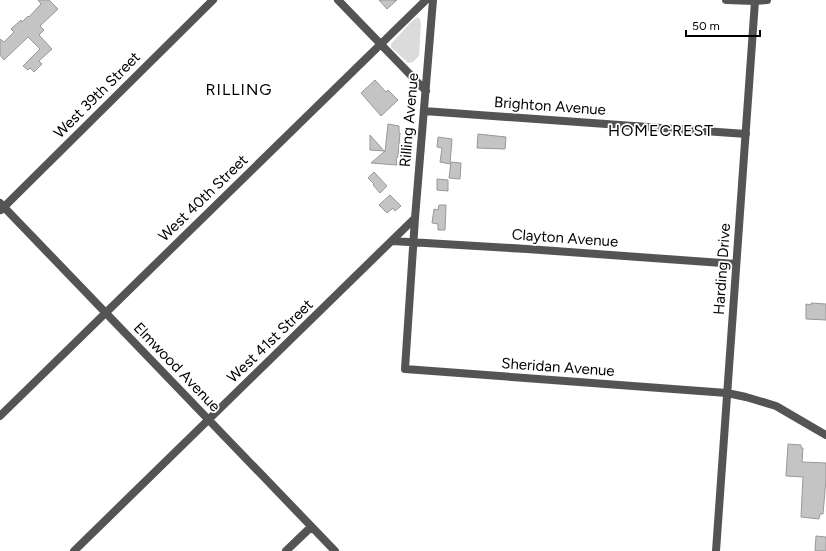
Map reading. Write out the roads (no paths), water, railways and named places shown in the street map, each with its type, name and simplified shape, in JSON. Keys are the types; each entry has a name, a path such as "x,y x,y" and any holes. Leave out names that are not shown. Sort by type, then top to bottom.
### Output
{"street":[{"name":"West 39th Street","path":"1,207 213,0"},
{"path":"338,0 426,91"},
{"name":"West 40th Street","path":"0,416 426,0"},
{"name":"Rilling Avenue","path":"413,242 433,0"},
{"path":"726,0 767,0"},
{"name":"Harding Drive","path":"716,551 755,1"},
{"name":"Brighton Avenue","path":"424,111 746,134"},
{"name":"Elmwood Avenue","path":"1,207 335,551"},
{"name":"West 41st Street","path":"74,551 415,218"},
{"name":"Clayton Avenue","path":"392,241 736,264"},
{"name":"Sheridan Avenue","path":"413,242 405,370 727,393 752,398 776,406 826,435"},
{"path":"286,551 311,527"}],"district":[{"name":"RILLING","path":"239,89"},
{"name":"HOMECREST","path":"661,130"}]}
